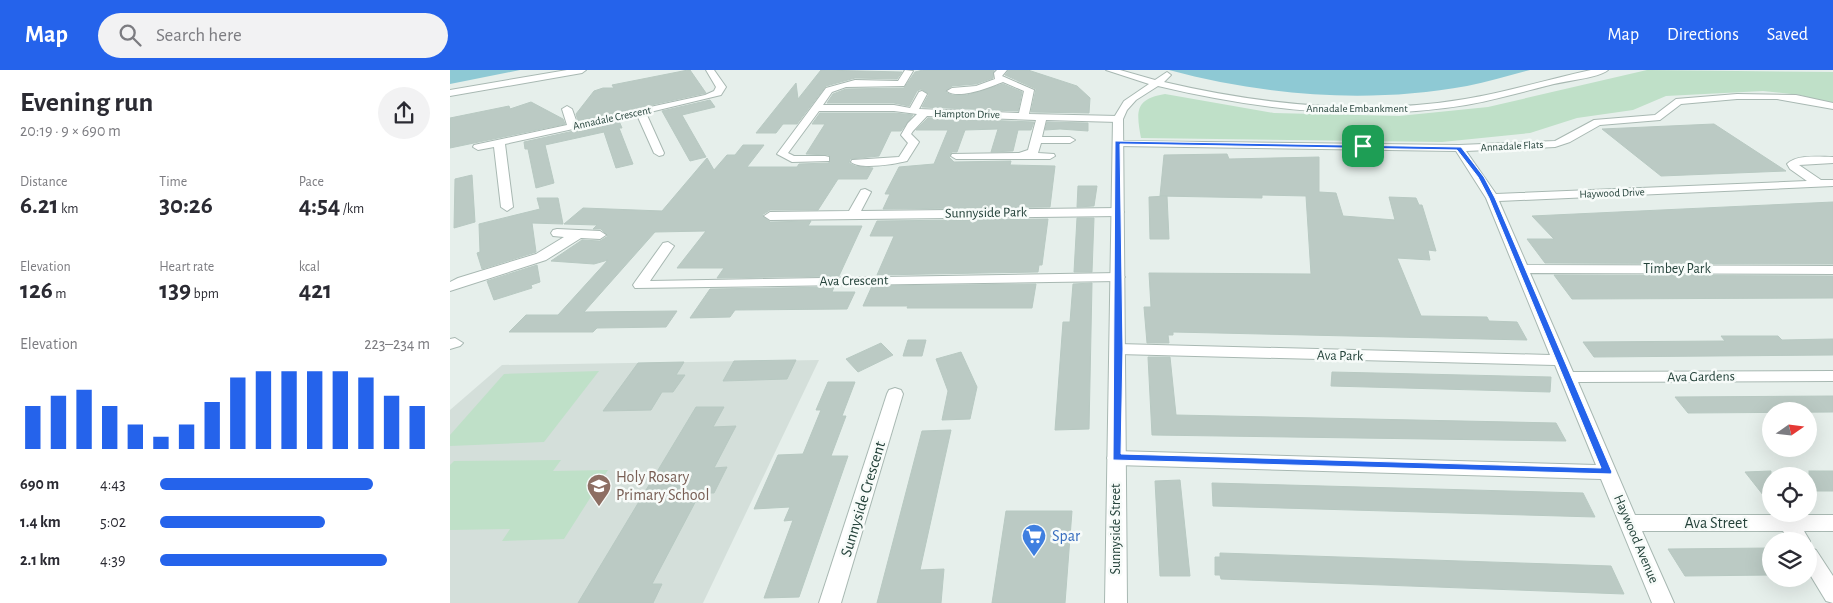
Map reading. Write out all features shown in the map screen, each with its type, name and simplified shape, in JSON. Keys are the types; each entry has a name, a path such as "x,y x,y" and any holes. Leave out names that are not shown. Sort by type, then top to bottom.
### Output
{"street":[{"path":"450,93 582,70"},
{"name":"Annadale Crescent","path":"478,147 708,97 718,93 721,86 710,70"},
{"name":"Annadale Embankment","path":"1110,70 1156,84 1250,103 1280,106 1377,109 1462,102 1604,70"},
{"path":"825,159 792,159 782,154 830,90 844,85 900,87 909,71"},
{"path":"844,85 842,79 847,72"},
{"path":"1137,94 1139,86 1133,77 1171,73 1178,88"},
{"name":"Sunnyside Street","path":"1116,603 1118,119 1130,98 1156,84 1171,73"},
{"path":"952,91 978,89 1003,75 1029,90 1024,115"},
{"path":"914,110 922,94"},
{"name":"Annadale Flats","path":"1117,143 1459,148 1563,142 1598,122 1664,116 1672,105 1679,101 1780,96 1801,98 1833,106"},
{"name":"Hampton Drive","path":"816,108 914,110 925,113 1118,119"},
{"path":"567,109 572,126"},
{"path":"640,112 659,153"},
{"path":"856,162 890,162 903,159 914,142 906,135 908,129 913,122 925,113"},
{"path":"1020,156 1034,152 1042,117"},
{"path":"1038,140 1070,140"},
{"path":"500,142 507,207"},
{"name":"Haywood Avenue","path":"1459,148 1480,177 1492,198 1663,603"},
{"path":"956,156 1050,156"},
{"path":"1833,160 1801,161 1792,164 1818,183 1833,183"},
{"name":"Haywood Drive","path":"1492,198 1818,183"},
{"path":"853,215 865,192"},
{"name":"Sunnyside Park","path":"770,216 1118,212"},
{"path":"558,233 600,235"},
{"path":"450,287 462,281 541,257 578,234"},
{"name":"Ava Crescent","path":"668,246 640,284 1118,277"},
{"name":"Timbey Park","path":"1522,269 1833,270"},
{"name":"Ava Park","path":"1118,349 1561,360"},
{"name":"Ava Gardens","path":"1569,377 1833,376"},
{"name":"Sunnyside Crescent","path":"830,603 895,394"},
{"path":"1116,458 1607,472"},
{"name":"Ava Street","path":"1629,523 1833,522"},
{"path":"1788,523 1794,532"},
{"path":"1817,569 1833,594"}],"shaded area":[{"name":"Holy Rosary Primary School","path":"819,360 703,603 450,603 450,410 502,365"}],"green space":[{"path":"1647,70 1833,72 1833,104 1800,95 1763,91 1666,96 1633,110 1577,118 1530,133 1442,142 1141,138 1138,120 1138,114 1143,103 1155,96 1165,94 1274,113 1399,116 1488,107"},
{"path":"599,371 544,442 450,446 450,435 504,374"},
{"path":"561,460 553,471 608,470 564,539 502,541 510,529 450,530 450,465 454,461"}],"water":[{"path":"450,70 520,70 450,84"},
{"path":"1169,70 1530,70 1475,84 1430,92 1355,96 1280,91 1243,86"}],"building":[{"path":"690,70 706,93 578,121 576,114 594,91 603,88 614,88 612,85"},
{"path":"821,70 902,72 897,79 855,78 826,86 797,124 783,124 776,133 756,133 796,83 798,99"},
{"path":"923,70 994,70 993,78 976,84 952,86 945,92 952,95 967,95 1003,84 1022,92 1018,111 922,107 929,94 921,89 917,91 909,106 894,103 827,103 833,94 846,89 904,88 915,72"},
{"path":"1009,70 1028,70 1077,86 1090,98 1089,113 1031,112 1036,89 1005,75"},
{"path":"710,100 715,107 682,115 706,157 690,161 662,111"},
{"path":"531,102 563,119 565,124 450,148 450,118 509,106 510,109"},
{"path":"820,113 894,113 913,115 901,131 891,131 879,156 850,159 849,163 855,166 873,168 867,179 838,179 818,210 770,210 762,215 770,222 811,221 808,226 862,226 839,276 717,278 724,268 677,268 706,231 655,232 584,312 677,311 666,327 597,328 593,332 509,332 526,315 558,315 608,260 594,264 551,261 582,240 600,241 608,236 601,229 593,229 597,225 564,224 583,208 662,211 707,158 714,170 727,155 735,155 743,145 764,145 747,167 797,167 799,164 829,163 829,155 806,154 825,124 812,124"},
{"path":"928,118 1034,122 1031,130 1018,130 1013,151 991,152 998,129 965,130 957,152 952,152 949,157 954,162 1011,161 1010,165 1055,166 1050,207 883,209 890,194 885,194 899,167 934,164 948,130 916,130"},
{"path":"619,121 622,128 619,128 633,164 616,168 604,132 545,145 554,183 536,188 528,149 525,149 524,142"},
{"path":"1047,122 1088,123 1088,131 1045,130"},
{"path":"1714,124 1786,171 1661,176 1602,129"},
{"path":"1227,154 1229,159 1319,157 1319,192 1336,193 1343,216 1395,220 1389,197 1416,198 1419,205 1422,205 1436,251 1428,250 1430,260 1397,258 1421,316 1487,317 1489,321 1517,322 1527,340 1173,332 1173,335 1168,335 1169,343 1147,343 1144,307 1151,307 1149,273 1311,274 1306,196 1262,195 1262,198 1160,196 1164,155"},
{"path":"472,175 475,222 454,228 455,179"},
{"path":"1078,186 1097,186 1094,206 1077,207"},
{"path":"1167,196 1169,239 1150,239 1149,197"},
{"path":"537,198 558,198 563,224 532,223 536,252 482,269 477,253 480,252 479,224 540,209"},
{"path":"1833,202 1833,264 1545,263 1527,239 1554,239 1532,216"},
{"path":"1077,218 1094,218 1092,272 1074,272"},
{"path":"1048,219 1042,265 1039,265 1038,272 877,275 894,236 870,236 877,221"},
{"path":"537,265 540,282 531,285 532,288 494,300 487,281"},
{"path":"1554,275 1833,276 1833,298 1572,299"},
{"path":"1092,283 1089,429 1055,430 1063,322 1070,322 1073,284"},
{"path":"1036,284 1032,308 863,306 872,286"},
{"path":"834,287 832,292 855,292 847,309 735,310 730,317 690,318 710,289"},
{"path":"1721,336 1778,336 1782,340 1833,339 1833,355 1594,357 1583,342 1725,341"},
{"path":"908,340 926,340 922,356 903,356"},
{"path":"881,343 893,355 858,372 846,359"},
{"path":"961,352 977,387 970,419 942,420 948,391 936,359"},
{"path":"1148,357 1170,357 1176,415 1556,423 1566,441 1152,435"},
{"path":"796,360 787,379 723,381 734,361"},
{"path":"684,362 676,375 685,375 673,392 662,392 651,410 603,411 638,363"},
{"path":"1332,372 1551,377 1550,392 1331,386"},
{"path":"828,382 855,382 842,416 846,416 831,456 848,456 799,597 764,598 793,520 784,521 790,507 754,509 778,455 803,454 821,410 816,410"},
{"path":"1833,396 1833,412 1818,412 1818,402 1762,402 1762,412 1688,413 1675,397"},
{"path":"696,407 724,407 713,427 736,426 714,468 727,467 714,493 700,493 652,584 662,584 653,603 578,603"},
{"path":"951,430 920,570 944,569 941,603 877,603 922,431"},
{"path":"1762,471 1762,494 1745,472"},
{"path":"1817,471 1833,471 1833,491 1817,491"},
{"path":"1180,480 1190,576 1160,576 1155,481"},
{"path":"1212,483 1583,493 1595,517 1213,506"},
{"name":"Spar","path":"1006,511 1072,511 1065,603 992,603"},
{"path":"1762,548 1762,575 1685,576 1668,549"},
{"path":"1220,553 1611,566 1624,594 1221,579 1220,575 1215,575 1215,557 1220,557"}],"place":[{"name":"Holy Rosary Primary School","path":"599,507"},
{"name":"Spar","path":"1034,557"}],"route":[{"path":"1117,143 1363,146 1459,148 1480,177 1492,198 1569,377 1607,472 1116,458 1118,349 1117,143"}]}
